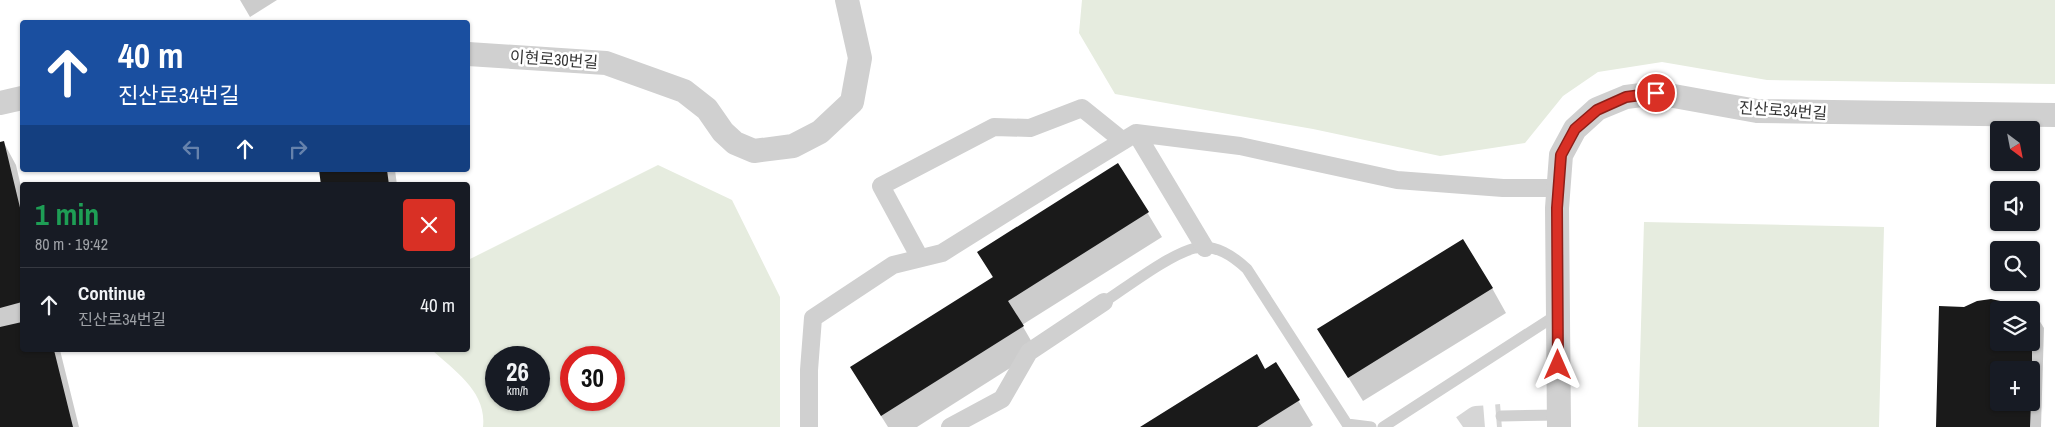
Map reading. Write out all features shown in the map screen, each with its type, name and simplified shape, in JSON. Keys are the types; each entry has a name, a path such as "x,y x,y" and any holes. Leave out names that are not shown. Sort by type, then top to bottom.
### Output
{"street":[{"name":"이현로30번길","path":"470,54 606,63 684,91 707,109 723,132 735,143 754,151 793,146 820,132 852,102 860,58 847,0"},
{"name":"진산로34번길","path":"1559,421 1558,198 1561,155 1575,129 1597,110 1626,97 1656,93 1757,111 2055,115"},
{"path":"0,103 20,98"},
{"path":"920,258 881,186 994,127 1030,128 1082,108 1129,137 1205,248"},
{"path":"809,427 809,370 813,318 893,265 942,253 1129,137 1240,146 1397,180 1503,188 1558,198"},
{"path":"950,427 1002,399 1029,352 1104,302"}],"lane":[{"path":"1104,302 1173,257 1196,248 1214,248 1233,256 1247,269 1347,424 1372,427"},
{"path":"1382,427 1558,314"},
{"path":"1501,416 1559,421"}],"shaded area":[{"path":"1082,0 2055,0 2055,84 1767,80 1662,62 1598,72 1563,96 1525,143 1440,156 1313,129 1115,94 1079,33"},
{"path":"658,165 732,200 780,297 780,427 483,427 480,403 468,383 434,352 470,352 470,259"},
{"path":"1644,222 1884,227 1879,427 1638,427"}],"building":[{"path":"4,141 20,208 20,303 0,308 0,142"},
{"path":"1118,163 1149,212 1008,301 1024,326 881,416 850,367 993,277 977,252"},
{"path":"319,172 387,172 389,182 321,182"},
{"path":"1463,239 1493,288 1348,378 1317,329"},
{"path":"1991,299 2000,301 1990,301 1990,351 2032,351 2032,361 1990,361 1990,411 2031,411 2030,427 1936,427 1939,306 1964,307 1977,301"},
{"path":"20,322 20,352 54,352 73,427 0,427 0,327"},
{"path":"1257,354 1265,369 1276,362 1300,400 1257,427 1140,427"}],"tunnel":[{"path":"1463,427 1476,418 1501,416"}],"route":[{"path":"1558,365 1557,208 1561,155 1575,129 1597,110 1626,97 1656,93"}]}
